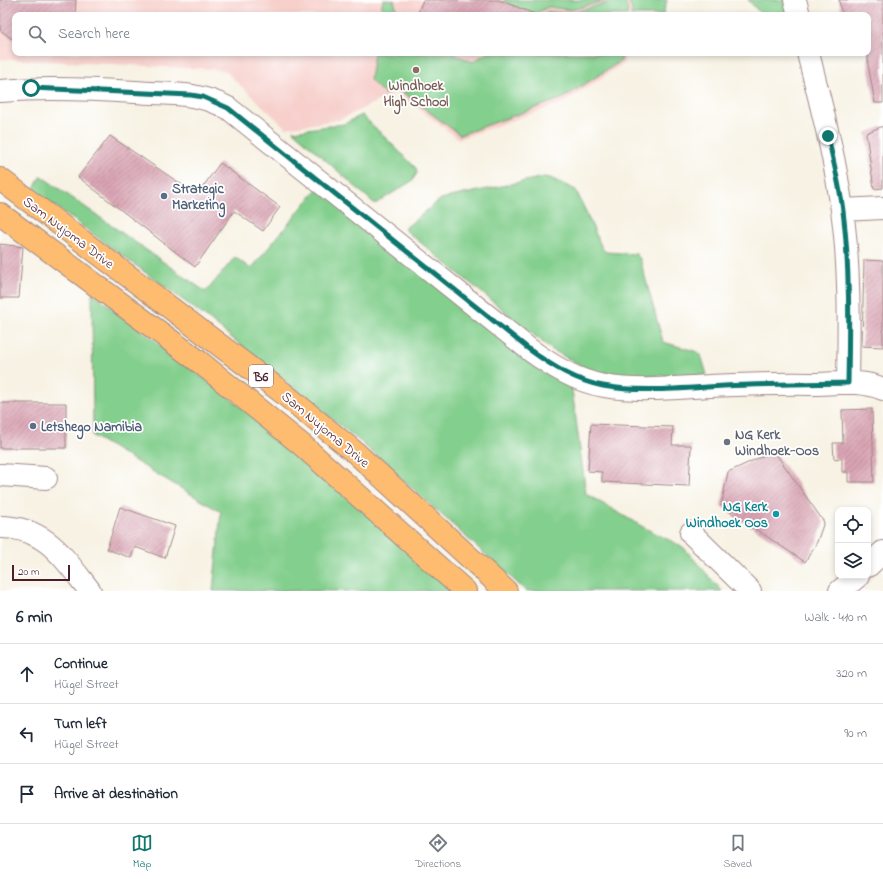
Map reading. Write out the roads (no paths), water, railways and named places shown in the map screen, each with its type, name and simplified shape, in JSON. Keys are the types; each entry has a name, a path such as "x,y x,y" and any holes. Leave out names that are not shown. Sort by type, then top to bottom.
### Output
{"highway":[{"name":"Sam Nujoma Drive","path":"0,179 284,393 357,454 506,591"},
{"name":"Sam Nujoma Drive","path":"0,214 201,363 284,431 465,591"}],"street":[{"path":"795,0 798,12"},
{"path":"809,56 828,136 842,210 849,315 848,383"},
{"path":"0,91 31,88 90,89 191,95 215,102 228,108 530,350 552,366 585,381 604,386 655,389 783,383 848,383 876,386 883,389"},
{"path":"842,210 883,208"},
{"path":"0,475 46,478"},
{"path":"0,527 14,527 41,537 62,555 90,591"},
{"path":"691,533 750,591"},
{"path":"871,563 883,552"},
{"path":"840,591 854,579"}],"place":[{"name":"Windhoek High School","path":"416,70"},
{"name":"Strategic Marketing","path":"164,196"},
{"name":"Letshego Namibia","path":"33,426"},
{"name":"NG Kerk Windhoek-Oos","path":"727,442"},
{"name":"NG Kerk Windhoek Oos","path":"776,514"}]}
